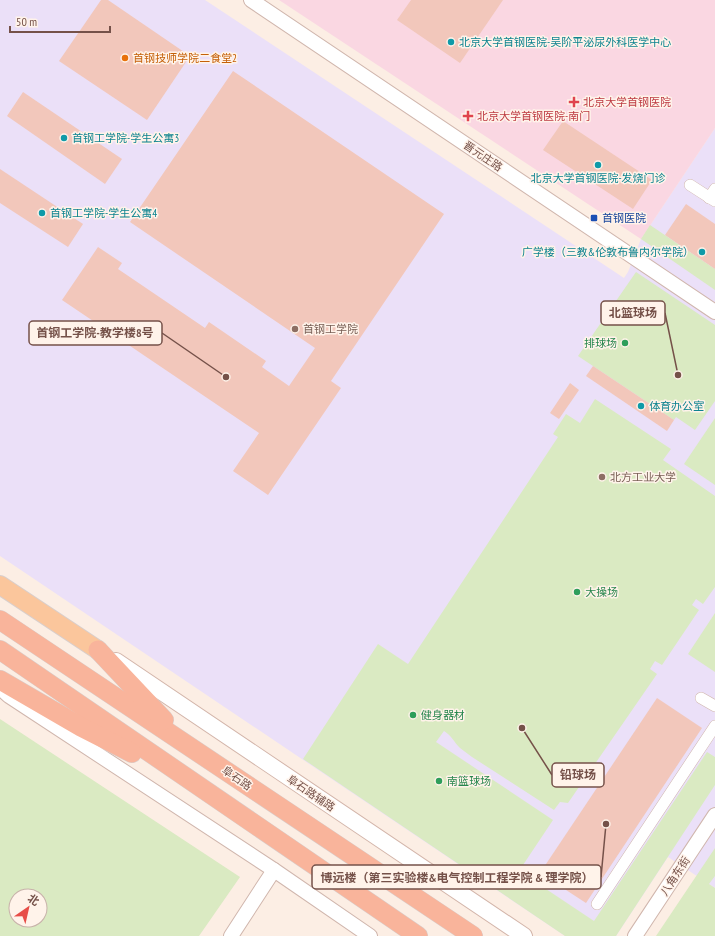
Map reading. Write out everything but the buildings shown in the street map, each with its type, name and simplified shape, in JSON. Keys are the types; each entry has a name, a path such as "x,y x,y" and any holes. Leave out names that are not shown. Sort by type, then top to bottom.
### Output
{"highway":[{"name":"阜石路","path":"0,620 473,936"},
{"path":"0,650 418,936"},
{"path":"98,650 186,744"},
{"path":"0,680 81,727 199,787"}],"main road":[{"path":"0,585 98,650"},
{"name":"阜石路辅路","path":"98,650 524,936"}],"street":[{"name":"晋元庄路","path":"251,0 715,312"},
{"path":"690,185 713,196"},
{"path":"0,688 15,700 274,870 370,936"},
{"path":"701,698 715,706"},
{"path":"597,904 715,726"},
{"name":"八角东街","path":"635,936 715,815"},
{"path":"231,936 274,870"}],"shaded area":[{"name":"首钢工学院","path":"0,0 205,0 624,278 628,272 641,239 715,128 715,888 668,857 616,936 565,936 0,556"},
{"name":"北京大学首钢医院","path":"279,0 715,0 715,128 641,239"}],"green space":[{"path":"650,225 715,269 715,290 641,239"},
{"path":"636,272 715,325 715,401 695,430 676,417 674,420 578,356"},
{"name":"大操场","path":"595,399 671,449 663,460 715,496 715,587 703,604 696,599 692,605 699,610 662,665 655,661 650,669 657,674 568,803 560,802 554,810 472,757 460,748 444,731 436,742 553,820 519,871 594,921 707,752 715,757 715,785 616,936 565,936 303,759 378,644 408,664 558,437 553,434 566,414 580,423"},
{"path":"715,418 715,485 684,464"},
{"path":"715,613 715,672 688,654"},
{"path":"0,719 240,877 199,936 0,936"},
{"path":"715,848 715,876 709,884 715,888 715,936 656,936"}],"place":[{"name":"北京大学首钢医院-吴阶平泌尿外科医学中心","path":"451,42"},
{"name":"首钢技师学院二食堂2","path":"125,58"},
{"name":"北京大学首钢医院","path":"574,102"},
{"name":"北京大学首钢医院-南门","path":"468,116"},
{"name":"首钢工学院-学生公寓3","path":"64,138"},
{"name":"北京大学首钢医院-发烧门诊","path":"598,165"},
{"name":"首钢工学院-学生公寓4","path":"42,213"},
{"name":"首钢医院","path":"594,218"},
{"name":"广学楼（三教&伦敦布鲁内尔学院）","path":"702,252"},
{"name":"首钢工学院","path":"295,329"},
{"name":"排球场","path":"625,343"},
{"name":"北篮球场","path":"678,375"},
{"name":"首钢工学院-教学楼8号","path":"226,377"},
{"name":"体育办公室","path":"641,406"},
{"name":"北方工业大学","path":"602,477"},
{"name":"大操场","path":"577,592"},
{"name":"健身器材","path":"413,715"},
{"name":"铅球场","path":"522,728"},
{"name":"南篮球场","path":"439,781"},
{"name":"博远楼（第三实验楼&电气控制工程学院 & 理学院）","path":"606,824"}]}
